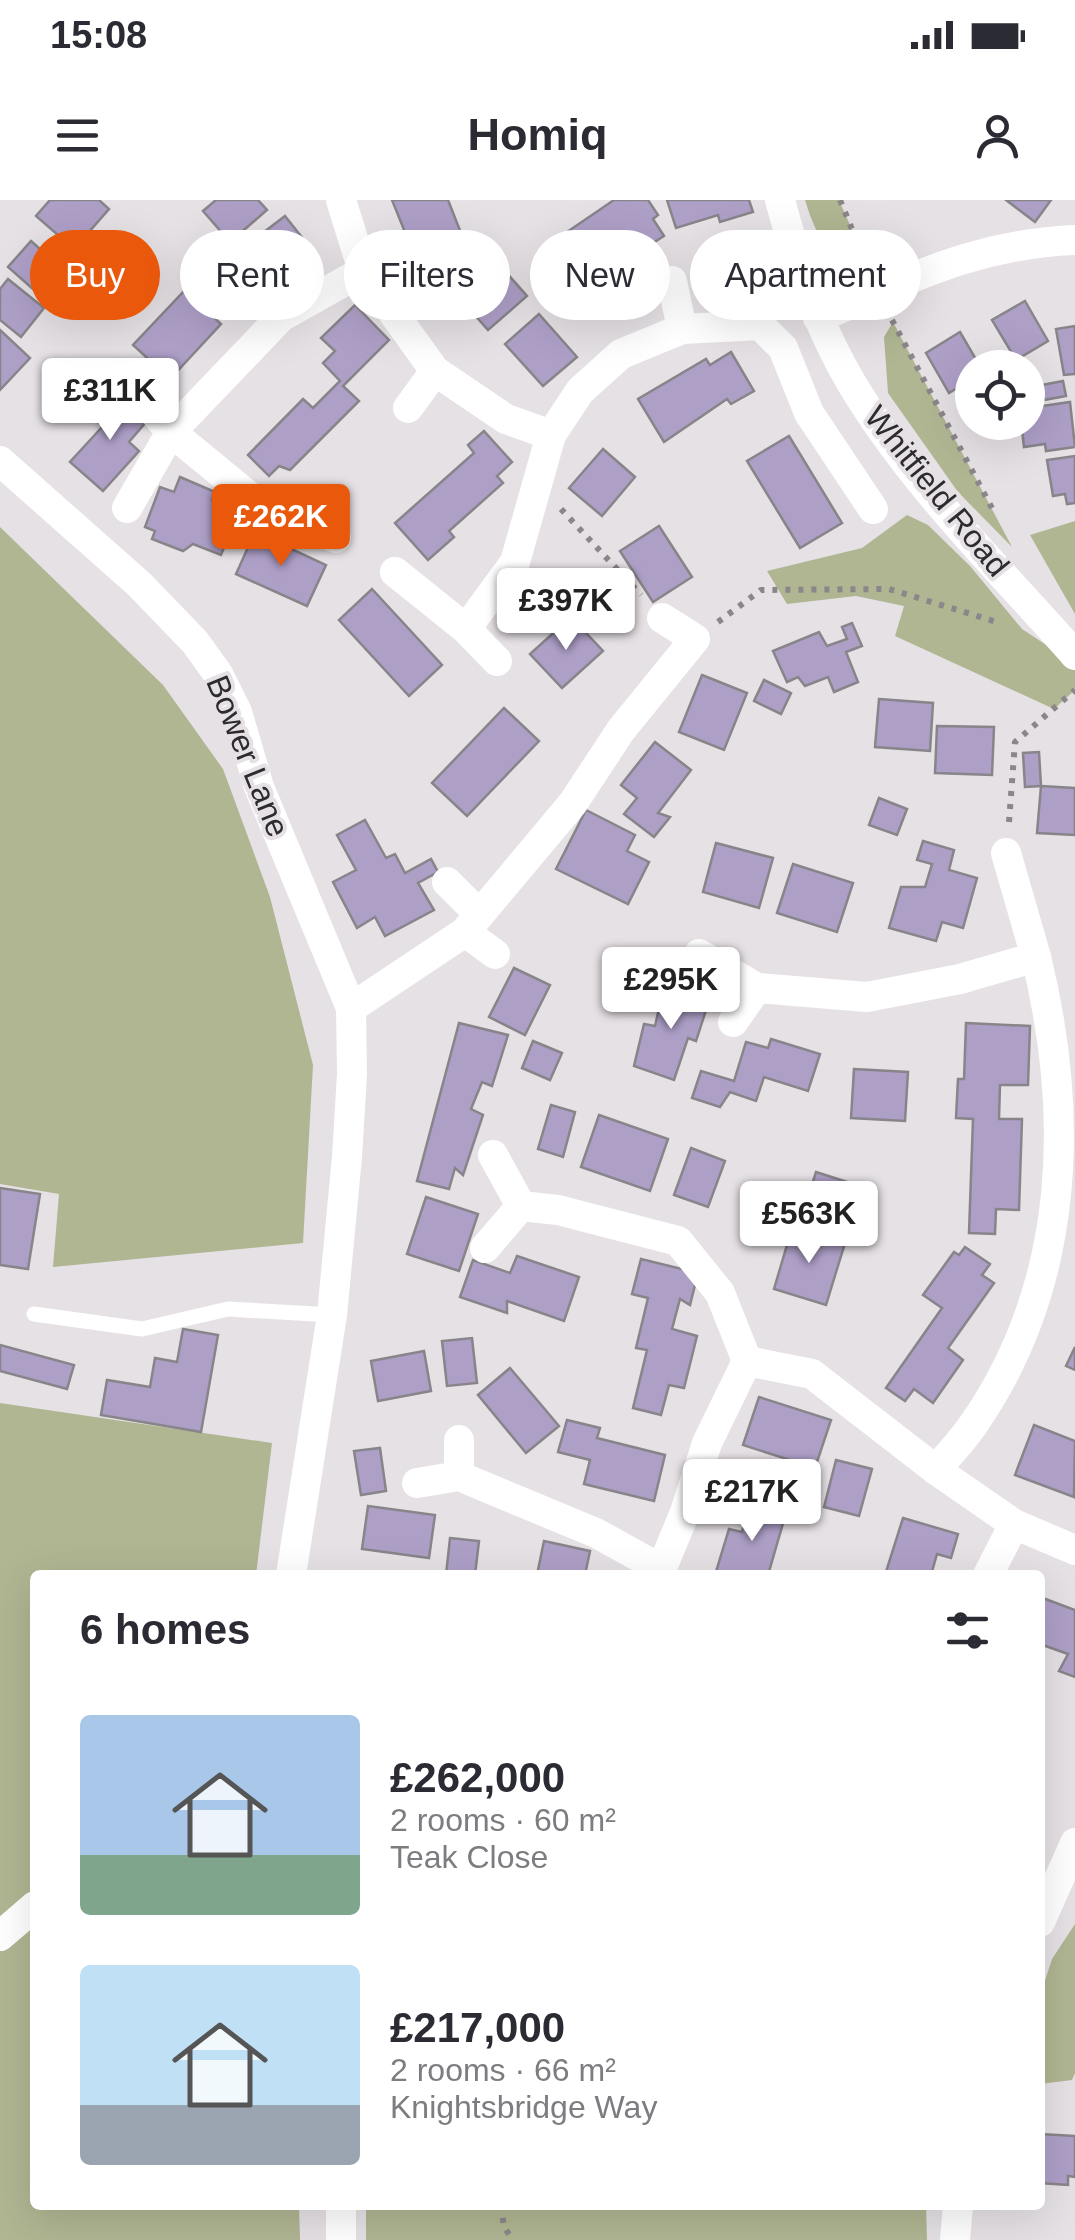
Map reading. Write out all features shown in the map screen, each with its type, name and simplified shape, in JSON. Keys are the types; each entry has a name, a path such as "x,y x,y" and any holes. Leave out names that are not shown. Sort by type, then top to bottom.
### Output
{"street":[{"path":"341,200 350,230"},
{"name":"Whitfield Road","path":"780,200 790,230"},
{"path":"921,272 972,254 1018,244 1075,240"},
{"path":"127,508 171,432 282,316 344,281"},
{"path":"672,281 682,329"},
{"path":"399,320 435,371 506,419 551,435"},
{"name":"Whitfield Road","path":"819,320 853,385 922,482 1075,655"},
{"path":"466,630 515,562 551,435 580,391 621,354 682,329 760,325 784,348 809,413 873,509"},
{"path":"408,408 435,371"},
{"path":"127,380 171,432 266,510 336,538"},
{"name":"Bower Lane","path":"0,461 138,584 195,642 218,674 237,712 259,788 352,1008 347,1156 332,1316 292,1570"},
{"path":"394,572 498,660"},
{"path":"352,1008 472,923 573,803 620,730 695,639 662,618"},
{"path":"936,1470 974,1424 1016,1352 1044,1278 1062,1183 1052,1014 1006,853"},
{"path":"447,882 494,954"},
{"path":"699,954 757,988 867,996 960,979 1036,957"},
{"path":"733,1022 757,988"},
{"path":"494,1155 521,1206"},
{"path":"485,1248 521,1206"},
{"path":"521,1206 558,1210 678,1241 720,1293 747,1361 708,1444 661,1570"},
{"path":"747,1361 812,1374 936,1470 1014,1524 1075,1550"},
{"path":"458,1476 460,1440"},
{"path":"416,1483 458,1476 596,1533 657,1570"},
{"path":"991,1570 1014,1524"},
{"path":"1045,1911 1075,1843"},
{"path":"0,1936 30,1910"},
{"path":"341,2210 342,2240"},
{"path":"955,2240 958,2210"}],"lane":[{"path":"34,1314 142,1329 228,1309 332,1316"}],"path":[{"path":"840,200 852,230"},
{"path":"892,320 994,513"},
{"path":"536,483 662,618"},
{"path":"695,639 760,590 888,590 1003,624"},
{"path":"1006,853 1015,742 1075,690"},
{"path":"502,2210 504,2227 513,2240"}],"green space":[{"path":"805,200 839,200 852,230 817,230"},
{"path":"893,322 1012,547 958,492 888,393 884,337"},
{"path":"907,515 928,525 970,566 1022,629 1075,664 1075,690 1054,709 895,636 904,606 856,596 787,604 767,571 862,548"},
{"path":"1075,521 1075,614 1030,535"},
{"path":"0,527 163,685 223,769 270,897 313,1065 303,1243 53,1267 59,1194 0,1184"},
{"path":"0,1403 272,1443 257,1570 30,1570 30,2210 299,2210 300,2240 0,2240"},
{"path":"1075,1924 1075,2073 1072,2080 1045,2083 1045,1981 1052,1959"},
{"path":"366,2210 926,2210 927,2240 366,2240"}],"building":[{"path":"50,200 99,200 109,209 91,230 52,230 36,216"},
{"path":"216,200 258,200 267,210 244,230 220,230 203,211"},
{"path":"392,200 448,200 460,230 404,230"},
{"path":"614,200 648,200 658,215 653,219 660,230 570,230"},
{"path":"667,200 749,200 753,212 720,222 718,215 676,228"},
{"path":"1006,200 1051,200 1035,222"},
{"path":"285,216 296,230 267,230"},
{"path":"30,242 30,286 8,267"},
{"path":"510,277 527,296 510,311"},
{"path":"8,279 30,297 30,320 34,320 21,337 0,320 0,289"},
{"path":"180,295 180,320 217,320 221,324 170,379 133,345"},
{"path":"1025,301 1048,341 1033,350 1010,350 992,320"},
{"path":"344,316 344,320 370,320 389,340 343,386 359,401 290,470 279,466 269,476 248,455 303,399 313,408 340,381 323,363 335,351 321,338"},
{"path":"479,320 499,320 488,330"},
{"path":"532,320 544,320 577,357 543,386 505,344"},
{"path":"1075,326 1075,374 1064,375 1056,329"},
{"path":"0,330 30,358 0,390"},
{"path":"960,332 970,350 955,350 955,389 949,393 926,353"},
{"path":"731,352 754,391 731,404 727,399 664,442 638,399 706,359 710,365"},
{"path":"1063,381 1066,396 1045,400 1045,384"},
{"path":"114,393 146,422 129,442 139,451 103,491 70,462 103,426 92,417"},
{"path":"1070,402 1075,447 1046,451 1045,444 1024,447 1023,440 1045,440 1045,406"},
{"path":"484,431 512,462 497,476 503,483 449,531 454,537 428,560 395,523 474,453 468,445"},
{"path":"789,436 842,523 800,548 747,461"},
{"path":"603,449 635,477 602,516 569,488"},
{"path":"1075,456 1075,503 1067,504 1065,494 1053,496 1047,460"},
{"path":"180,477 215,492 212,500 239,511 221,555 193,544 183,551 152,539 155,531 145,527 160,487 174,492"},
{"path":"659,526 692,577 653,602 620,551"},
{"path":"255,532 326,565 307,606 236,574"},
{"path":"372,589 442,665 409,696 339,620"},
{"path":"571,617 603,651 562,688 530,654"},
{"path":"852,623 862,646 846,652 858,682 834,692 828,677 805,686 798,677 787,682 773,651 819,632 827,646 847,639 842,627"},
{"path":"702,675 747,693 724,750 679,732"},
{"path":"764,680 791,693 781,714 754,701"},
{"path":"879,699 933,703 930,751 875,747"},
{"path":"504,708 539,741 467,816 432,783"},
{"path":"937,726 994,727 992,775 935,773"},
{"path":"655,742 691,770 658,813 670,817 654,837 624,814 637,798 621,785"},
{"path":"1039,752 1041,786 1025,787 1023,753"},
{"path":"1041,786 1075,788 1075,835 1037,833"},
{"path":"879,798 907,809 897,835 869,825"},
{"path":"586,810 635,835 627,851 649,862 628,904 556,869"},
{"path":"365,820 386,858 395,854 405,873 431,859 438,872 418,883 434,910 385,936 375,917 357,928 333,882 356,870 337,835"},
{"path":"923,841 954,850 949,870 977,878 963,928 942,922 936,941 889,928 901,887 925,887 932,864 917,860"},
{"path":"716,843 773,858 759,908 703,892"},
{"path":"793,864 853,883 837,932 777,913"},
{"path":"635,950 671,961 665,983 629,973"},
{"path":"514,968 550,985 525,1035 489,1017"},
{"path":"665,983 709,1001 696,1041 688,1038 674,1080 634,1066 644,1024 655,1026"},
{"path":"459,1023 508,1035 492,1086 482,1082 471,1109 483,1115 463,1175 455,1168 449,1189 417,1181"},
{"path":"966,1023 1030,1026 1028,1085 1000,1085 999,1119 1022,1119 1019,1210 996,1209 995,1234 969,1233 973,1119 956,1118 958,1079 964,1079"},
{"path":"771,1039 820,1054 808,1091 764,1077 756,1101 730,1092 720,1107 692,1098 701,1071 734,1081 746,1042 768,1048"},
{"path":"533,1041 562,1053 550,1080 522,1068"},
{"path":"854,1069 908,1072 905,1121 851,1118"},
{"path":"551,1105 575,1112 563,1157 538,1149"},
{"path":"599,1115 668,1139 650,1191 581,1167"},
{"path":"691,1148 725,1161 708,1207 674,1195"},
{"path":"816,1172 863,1187 852,1221 805,1206"},
{"path":"0,1188 40,1194 28,1269 0,1265"},
{"path":"426,1197 478,1214 459,1271 407,1254"},
{"path":"792,1228 845,1243 826,1305 774,1289"},
{"path":"965,1247 990,1264 982,1275 994,1283 948,1348 963,1360 933,1403 914,1389 905,1401 886,1388 942,1308 923,1295 954,1252 959,1255"},
{"path":"517,1256 579,1277 564,1321 507,1301 507,1313 460,1297 473,1260 510,1273"},
{"path":"641,1259 698,1273 690,1305 680,1299 672,1329 697,1336 684,1388 669,1385 661,1415 633,1408 647,1350 636,1348 648,1298 632,1294"},
{"path":"183,1329 218,1335 201,1432 101,1415 107,1380 150,1387 155,1358 177,1362"},
{"path":"472,1338 477,1383 447,1386 442,1341"},
{"path":"0,1345 74,1365 67,1389 0,1371"},
{"path":"1075,1347 1075,1370 1066,1366"},
{"path":"424,1351 431,1391 378,1401 371,1361"},
{"path":"510,1368 559,1426 526,1453 478,1395"},
{"path":"759,1397 831,1420 815,1468 743,1445"},
{"path":"567,1420 600,1428 597,1438 665,1455 654,1501 584,1484 590,1460 558,1452"},
{"path":"1034,1425 1075,1441 1074,1497 1015,1475"},
{"path":"380,1448 386,1491 361,1495 354,1451"},
{"path":"836,1460 872,1469 859,1516 824,1507"},
{"path":"750,1503 786,1513 769,1570 717,1570 729,1529 742,1532"},
{"path":"368,1506 435,1515 429,1558 362,1549"},
{"path":"903,1518 958,1534 951,1558 937,1554 932,1570 887,1570"},
{"path":"450,1538 479,1541 476,1570 447,1570"},
{"path":"544,1541 590,1551 586,1570 538,1570"},
{"path":"1045,1599 1075,1610 1075,1677 1059,1671 1068,1654 1045,1646"},
{"path":"1045,2134 1075,2136 1075,2177 1068,2176 1068,2185 1045,2183"}]}
